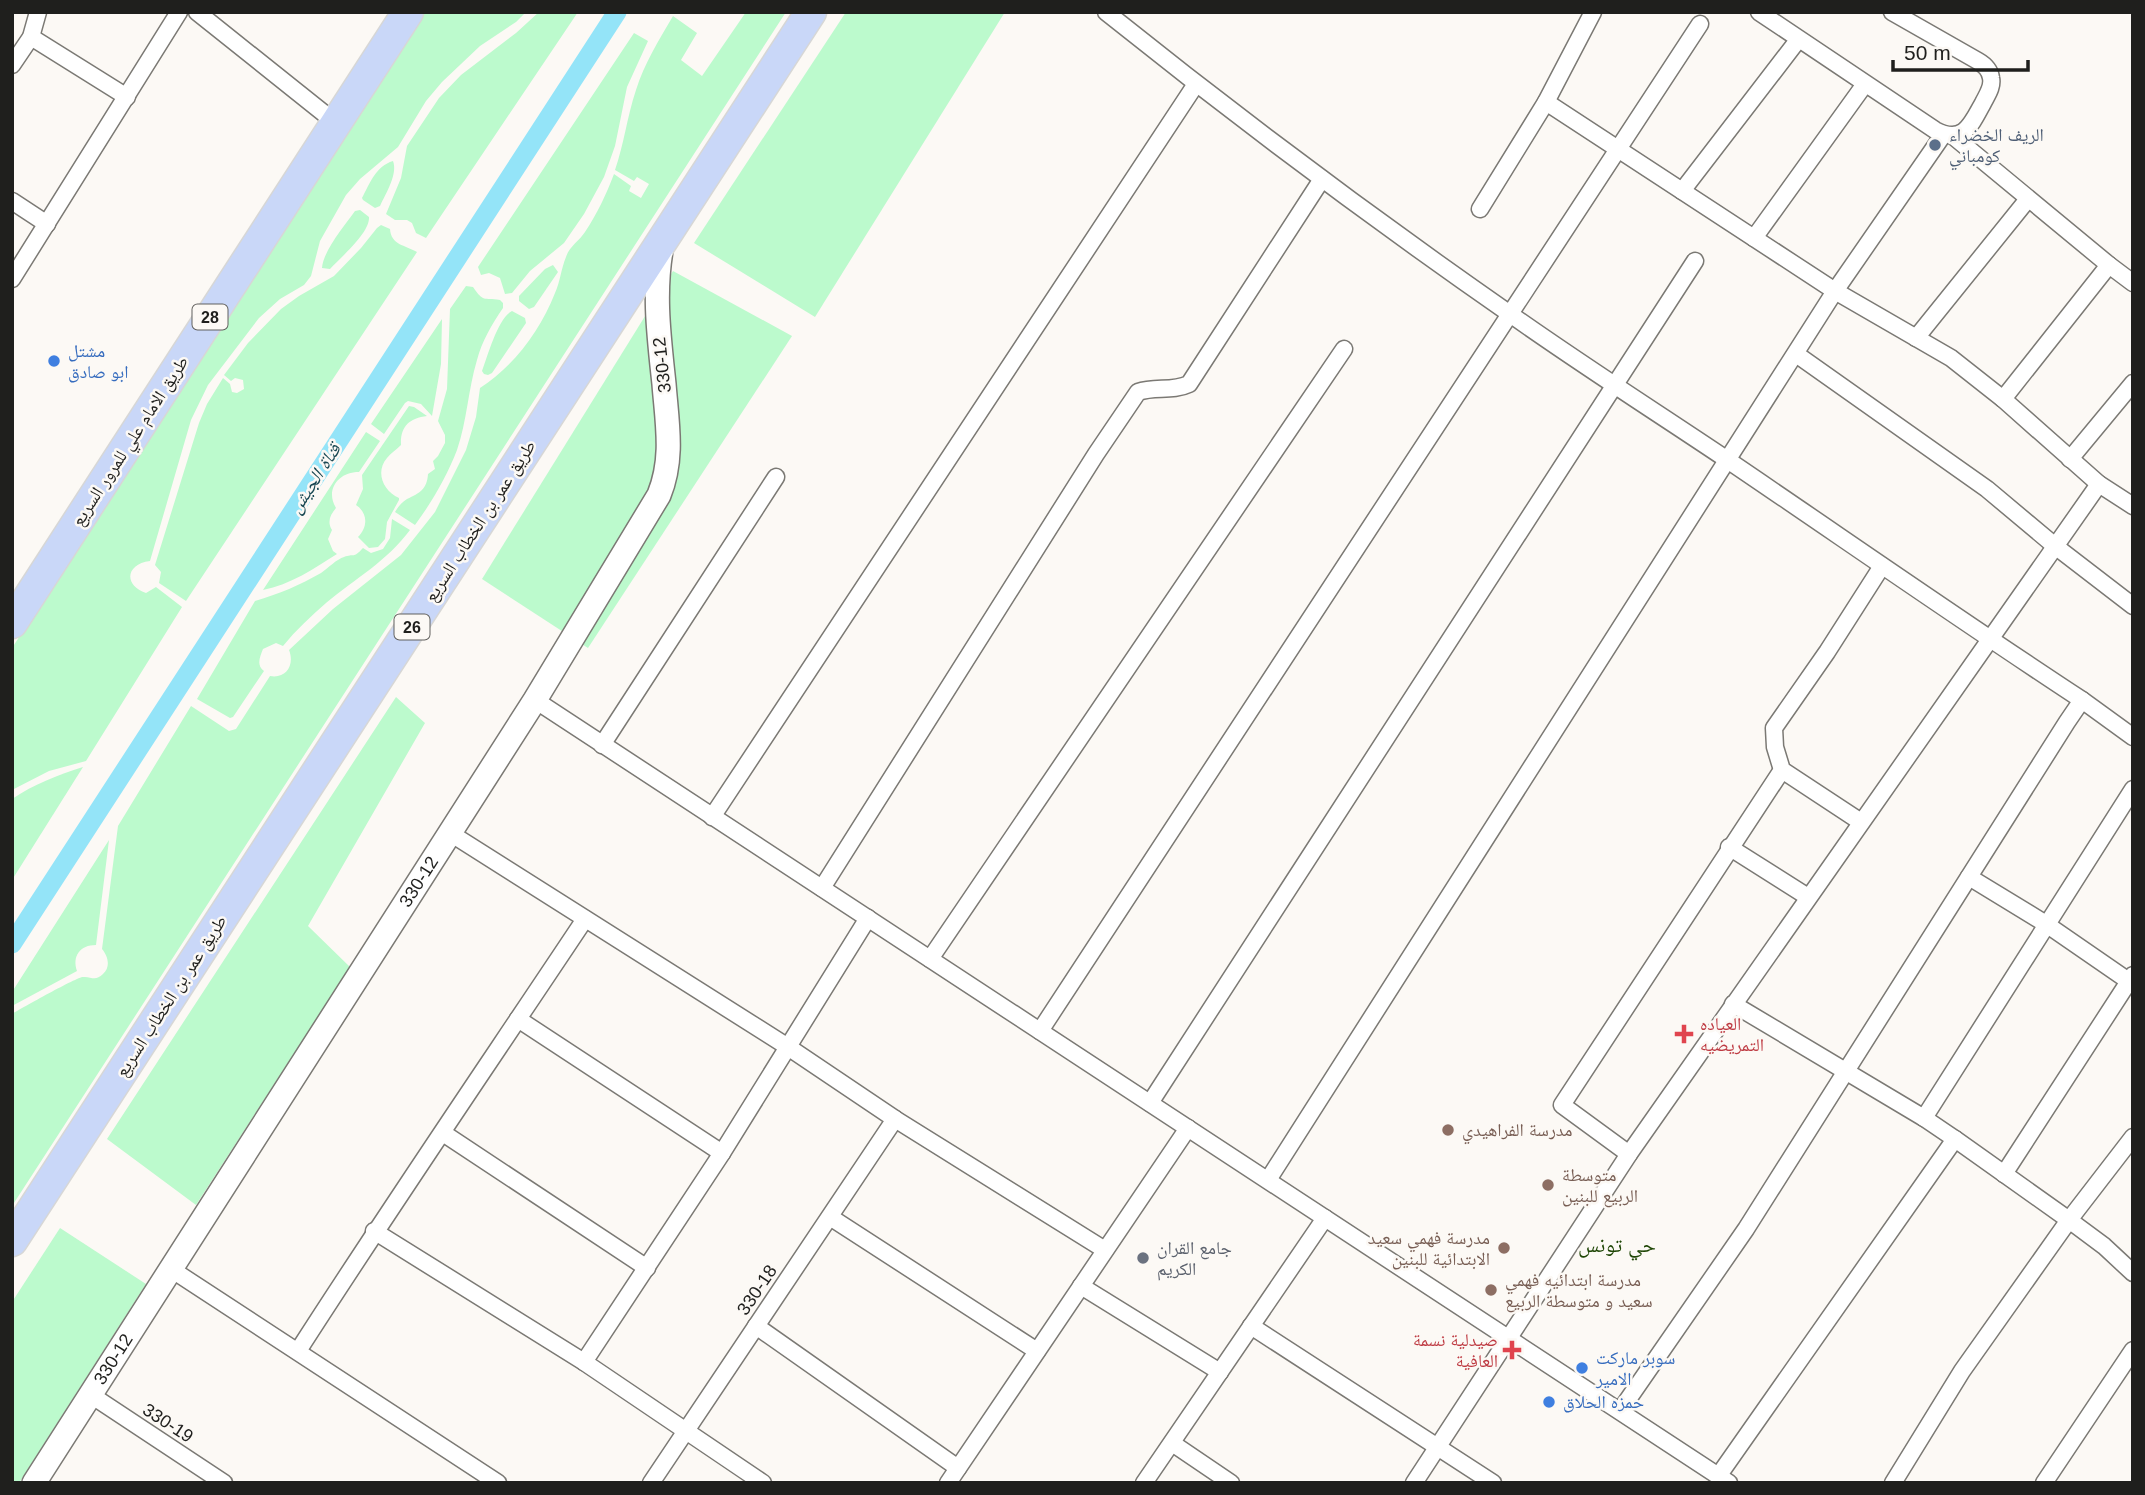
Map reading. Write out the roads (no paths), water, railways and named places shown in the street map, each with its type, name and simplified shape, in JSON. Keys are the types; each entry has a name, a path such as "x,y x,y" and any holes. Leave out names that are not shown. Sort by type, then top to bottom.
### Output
{"highway":[{"name":"طريق الامام علي للمرور السريع","path":"12,623 408,12"},
{"name":"طريق عمر بن الخطاب السريع","path":"12,1241 811,12"}],"street":[{"path":"12,65 31,37 38,12"},
{"path":"12,279 179,12"},
{"path":"197,12 336,123"},
{"path":"1106,12 1322,179 1510,314 2133,737"},
{"path":"1480,209 1546,102 1593,12"},
{"path":"1759,12 1865,84 1948,135 2133,283"},
{"path":"1268,1180 1835,291 1948,135 1962,133 1974,120 1991,87 1990,72 1978,61 1892,12"},
{"path":"1040,1031 1700,24"},
{"path":"31,37 127,97"},
{"path":"1682,191 1798,40"},
{"path":"712,817 1196,84"},
{"path":"1754,238 1865,84"},
{"path":"1546,102 1835,291 1951,358 2003,399 2099,484 2133,506"},
{"path":"822,888 1096,454 1138,392 1147,389 1180,388 1189,384 1322,179"},
{"path":"1916,338 2028,199"},
{"path":"12,201 47,224"},
{"name":"330-12","path":"34,1483 535,700 654,507 667,471 669,445 656,302 663,240"},
{"path":"1150,1103 1695,261"},
{"path":"2003,399 2109,265"},
{"path":"930,959 1344,349"},
{"path":"1796,354 1987,489 2133,606"},
{"path":"2070,459 2133,383"},
{"path":"602,745 776,477"},
{"path":"1414,1483 1629,1154 2099,484"},
{"path":"1861,822 1782,770 1775,747 1774,728 1827,653 1882,566"},
{"path":"535,700 1724,1479 1955,1139"},
{"path":"1620,1410 1746,1229 2082,700"},
{"path":"1629,1154 1562,1105 1782,770"},
{"path":"1924,1118 2133,789"},
{"path":"450,833 788,1047 895,1119 1105,1250"},
{"path":"1729,847 1808,897"},
{"path":"1969,877 2132,980 2004,1174"},
{"path":"584,1363 722,1153 868,918"},
{"path":"298,1351 374,1231 443,1133 585,919"},
{"path":"1733,1004 1924,1118 2069,1220 2104,1246 2133,1273"},
{"path":"518,1019 722,1153"},
{"name":"330-18","path":"650,1483 895,1119"},
{"path":"948,1483 1188,1128"},
{"path":"443,1133 647,1268"},
{"path":"1893,1483 1962,1371 2069,1220 2133,1137"},
{"path":"830,1217 1037,1351"},
{"path":"1144,1483 1325,1218"},
{"path":"374,1231 584,1363 763,1483"},
{"path":"171,1269 498,1483"},
{"path":"1081,1286 1220,1372"},
{"path":"756,1326 958,1468"},
{"path":"1251,1326 1493,1483"},
{"path":"2044,1483 2133,1350"},
{"name":"330-19","path":"91,1395 218,1481"},
{"path":"1172,1443 1231,1483"}],"waterway":[{"name":"قناة الجيش","path":"12,944 617,12"}],"place":[{"name":"الريف الخضراء كومباني","path":"1935,145"},
{"name":"مشتل ابو صادق","path":"54,361"},
{"name":"العياده التمريضيه","path":"1684,1034"},
{"name":"مدرسة الفراهيدي","path":"1448,1130"},
{"name":"متوسطة الربيع للبنين","path":"1548,1185"},
{"name":"مدرسة فهمي سعيد الابتدائية للبنين","path":"1504,1248"},
{"name":"جامع القران الكريم","path":"1143,1258"},
{"name":"مدرسة ابتدائيه فهمي سعيد و متوسطة الربيع","path":"1491,1290"},
{"name":"صيدلية نسمة العافية","path":"1512,1350"},
{"name":"سوبر ماركت الامير","path":"1582,1368"},
{"name":"حمزه الحلاق","path":"1549,1402"}],"district":[{"name":"حي تونس","path":"1617,1245"}]}
